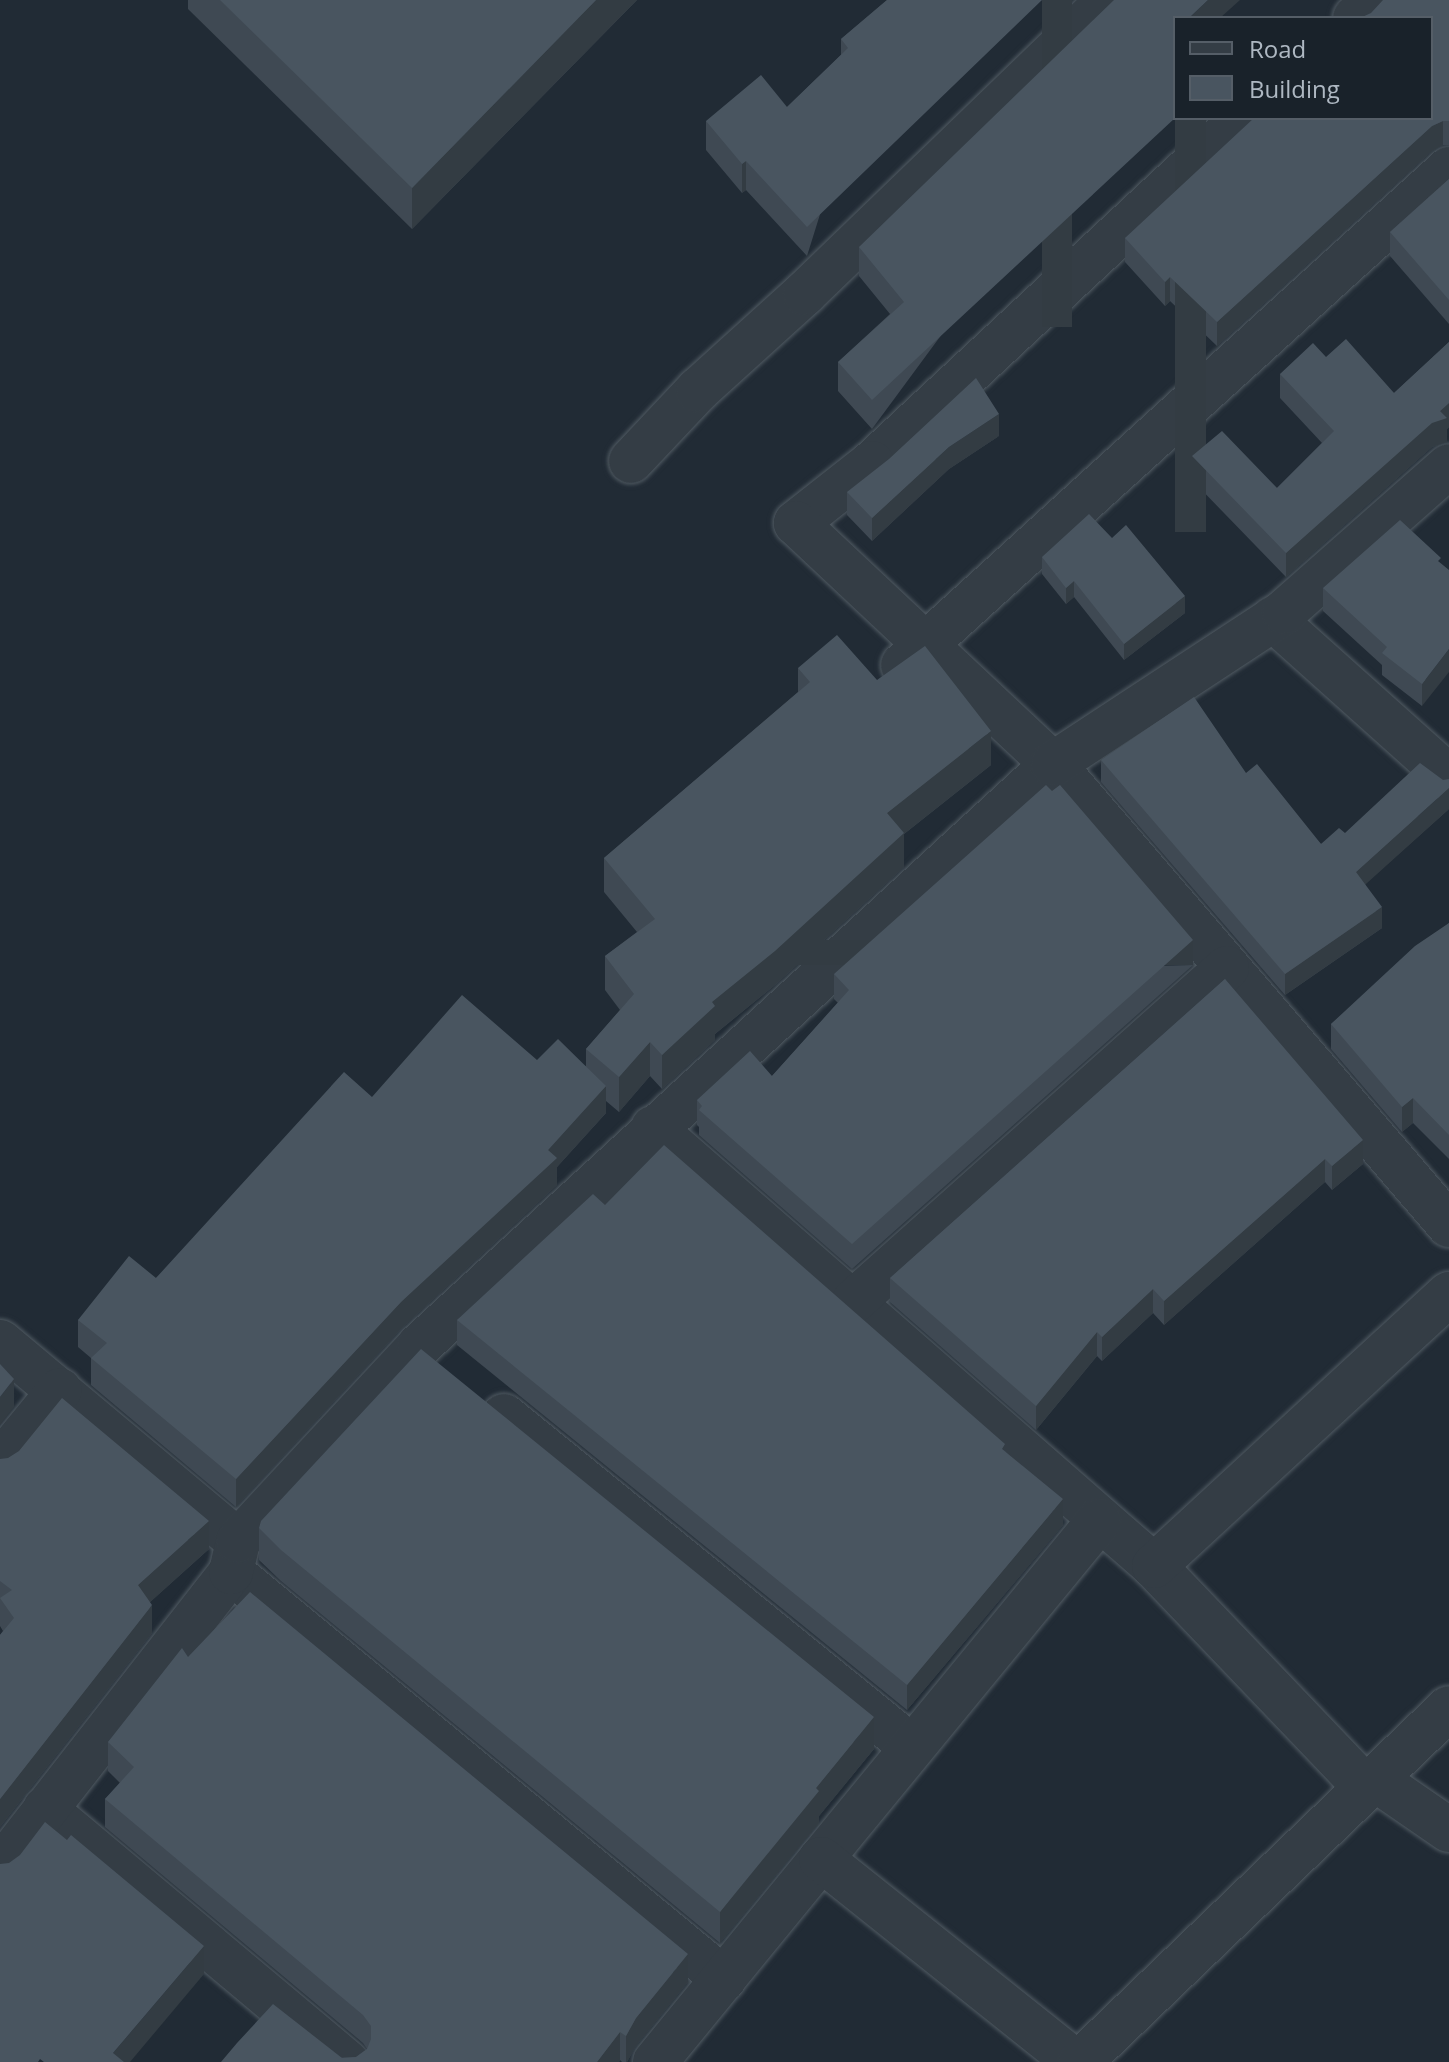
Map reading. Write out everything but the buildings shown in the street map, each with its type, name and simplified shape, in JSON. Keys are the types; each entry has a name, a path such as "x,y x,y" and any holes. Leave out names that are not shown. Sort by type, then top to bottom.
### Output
{"street":[{"path":"631,461 698,390 805,293 1108,0"},
{"path":"1357,16 1375,0"},
{"path":"1241,120 872,463 796,523 1053,764 1449,1225"},
{"path":"891,677 1449,169"},
{"path":"0,1868 234,1557 419,1346 1053,764 1273,619 1449,466"},
{"path":"1273,619 1449,777"},
{"path":"854,1301 1227,968"},
{"path":"653,1128 1154,1566 1371,1784 1449,1830"},
{"path":"1154,1566 1449,1294"},
{"path":"0,1342 60,1390 234,1557 724,1979"},
{"path":"419,1346 912,1747"},
{"path":"0,1463 60,1390"},
{"path":"655,2062 1099,1520"},
{"path":"821,1859 1077,2062 1449,1708"},
{"path":"45,1809 347,2062"}]}
